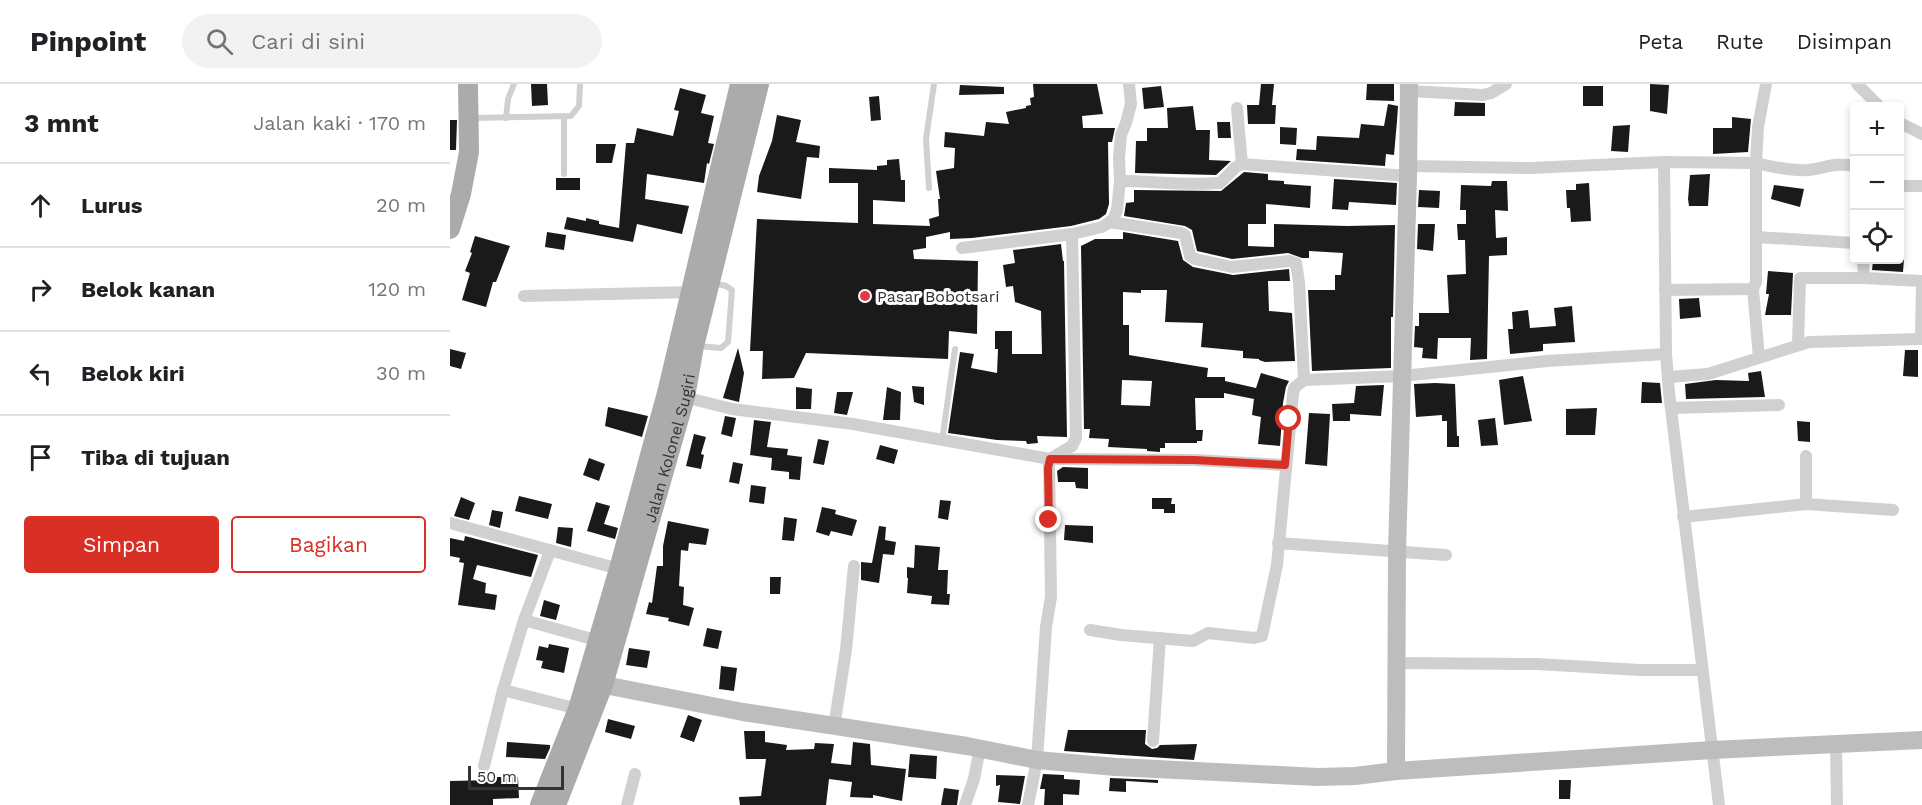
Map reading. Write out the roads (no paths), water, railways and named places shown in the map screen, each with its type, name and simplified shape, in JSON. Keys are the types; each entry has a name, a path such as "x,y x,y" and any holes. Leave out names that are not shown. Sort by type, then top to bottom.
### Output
{"main road":[{"path":"450,229 461,194 469,152 468,84"},
{"path":"540,805 578,709 595,683 598,641 676,395 740,84"},
{"name":"Jalan Kolonel Sugiri","path":"556,805 595,683 676,395 694,346 699,284 759,84"}],"street":[{"path":"962,248 1072,234 1102,227 1113,220 1117,210 1120,181 1121,135 1131,104 1129,84"},
{"path":"1396,771 1397,551 1409,88 1471,96 1491,93 1506,84"},
{"path":"1759,358 1754,289 1756,282 1756,163 1758,127 1766,84"},
{"path":"1857,84 1875,102"},
{"path":"1237,108 1242,164"},
{"path":"1904,125 1922,134"},
{"path":"1120,181 1169,184 1220,183 1242,164 1408,171 1664,162 1756,163 1807,170 1832,164 1850,166"},
{"path":"1664,162 1666,354 1683,517 1719,805"},
{"path":"1904,186 1922,186"},
{"path":"1109,222 1181,233 1185,235 1190,256 1195,259 1232,267 1289,261 1296,263 1304,380"},
{"path":"1050,459 1072,446 1076,438 1072,234"},
{"path":"1756,237 1850,243"},
{"path":"1863,264 1864,278"},
{"path":"1668,377 1708,374 1798,344 1821,341 1921,339 1922,281 1800,278 1798,344"},
{"path":"524,296 699,284"},
{"path":"1665,290 1754,289"},
{"path":"1090,630 1193,641 1208,633 1254,638 1262,636 1272,595 1293,394 1298,383 1304,380 1402,376 1547,361 1666,354"},
{"path":"676,395 732,409 853,424 1050,459 1183,460 1285,465"},
{"path":"1671,408 1779,405"},
{"path":"1806,456 1806,504"},
{"path":"1028,805 1037,760 1046,627 1051,597 1048,479 1050,459"},
{"path":"1683,517 1806,504 1893,510"},
{"path":"450,523 619,569"},
{"path":"1278,543 1446,555"},
{"path":"484,766 524,620 550,550"},
{"path":"834,727 846,650 854,566"},
{"path":"524,620 598,641"},
{"path":"1154,741 1160,638"},
{"path":"1398,663 1537,664 1640,670 1702,670"},
{"path":"595,683 736,711 980,748 1037,760 1116,767 1318,777 1712,750 1922,740"},
{"path":"503,690 578,709"},
{"path":"1836,743 1837,805"},
{"path":"965,805 974,779 980,748"},
{"path":"627,805 634,774"}],"lane":[{"path":"506,118 508,99 514,84"},
{"path":"467,118 564,118 571,116 579,106 580,84"},
{"path":"929,188 926,149 934,84"},
{"path":"564,118 564,174"},
{"path":"694,346 721,348 728,342 732,290 726,286 699,284"},
{"path":"942,441 955,349"}],"place":[{"name":"Pasar Bobotsari","path":"865,296"}]}
